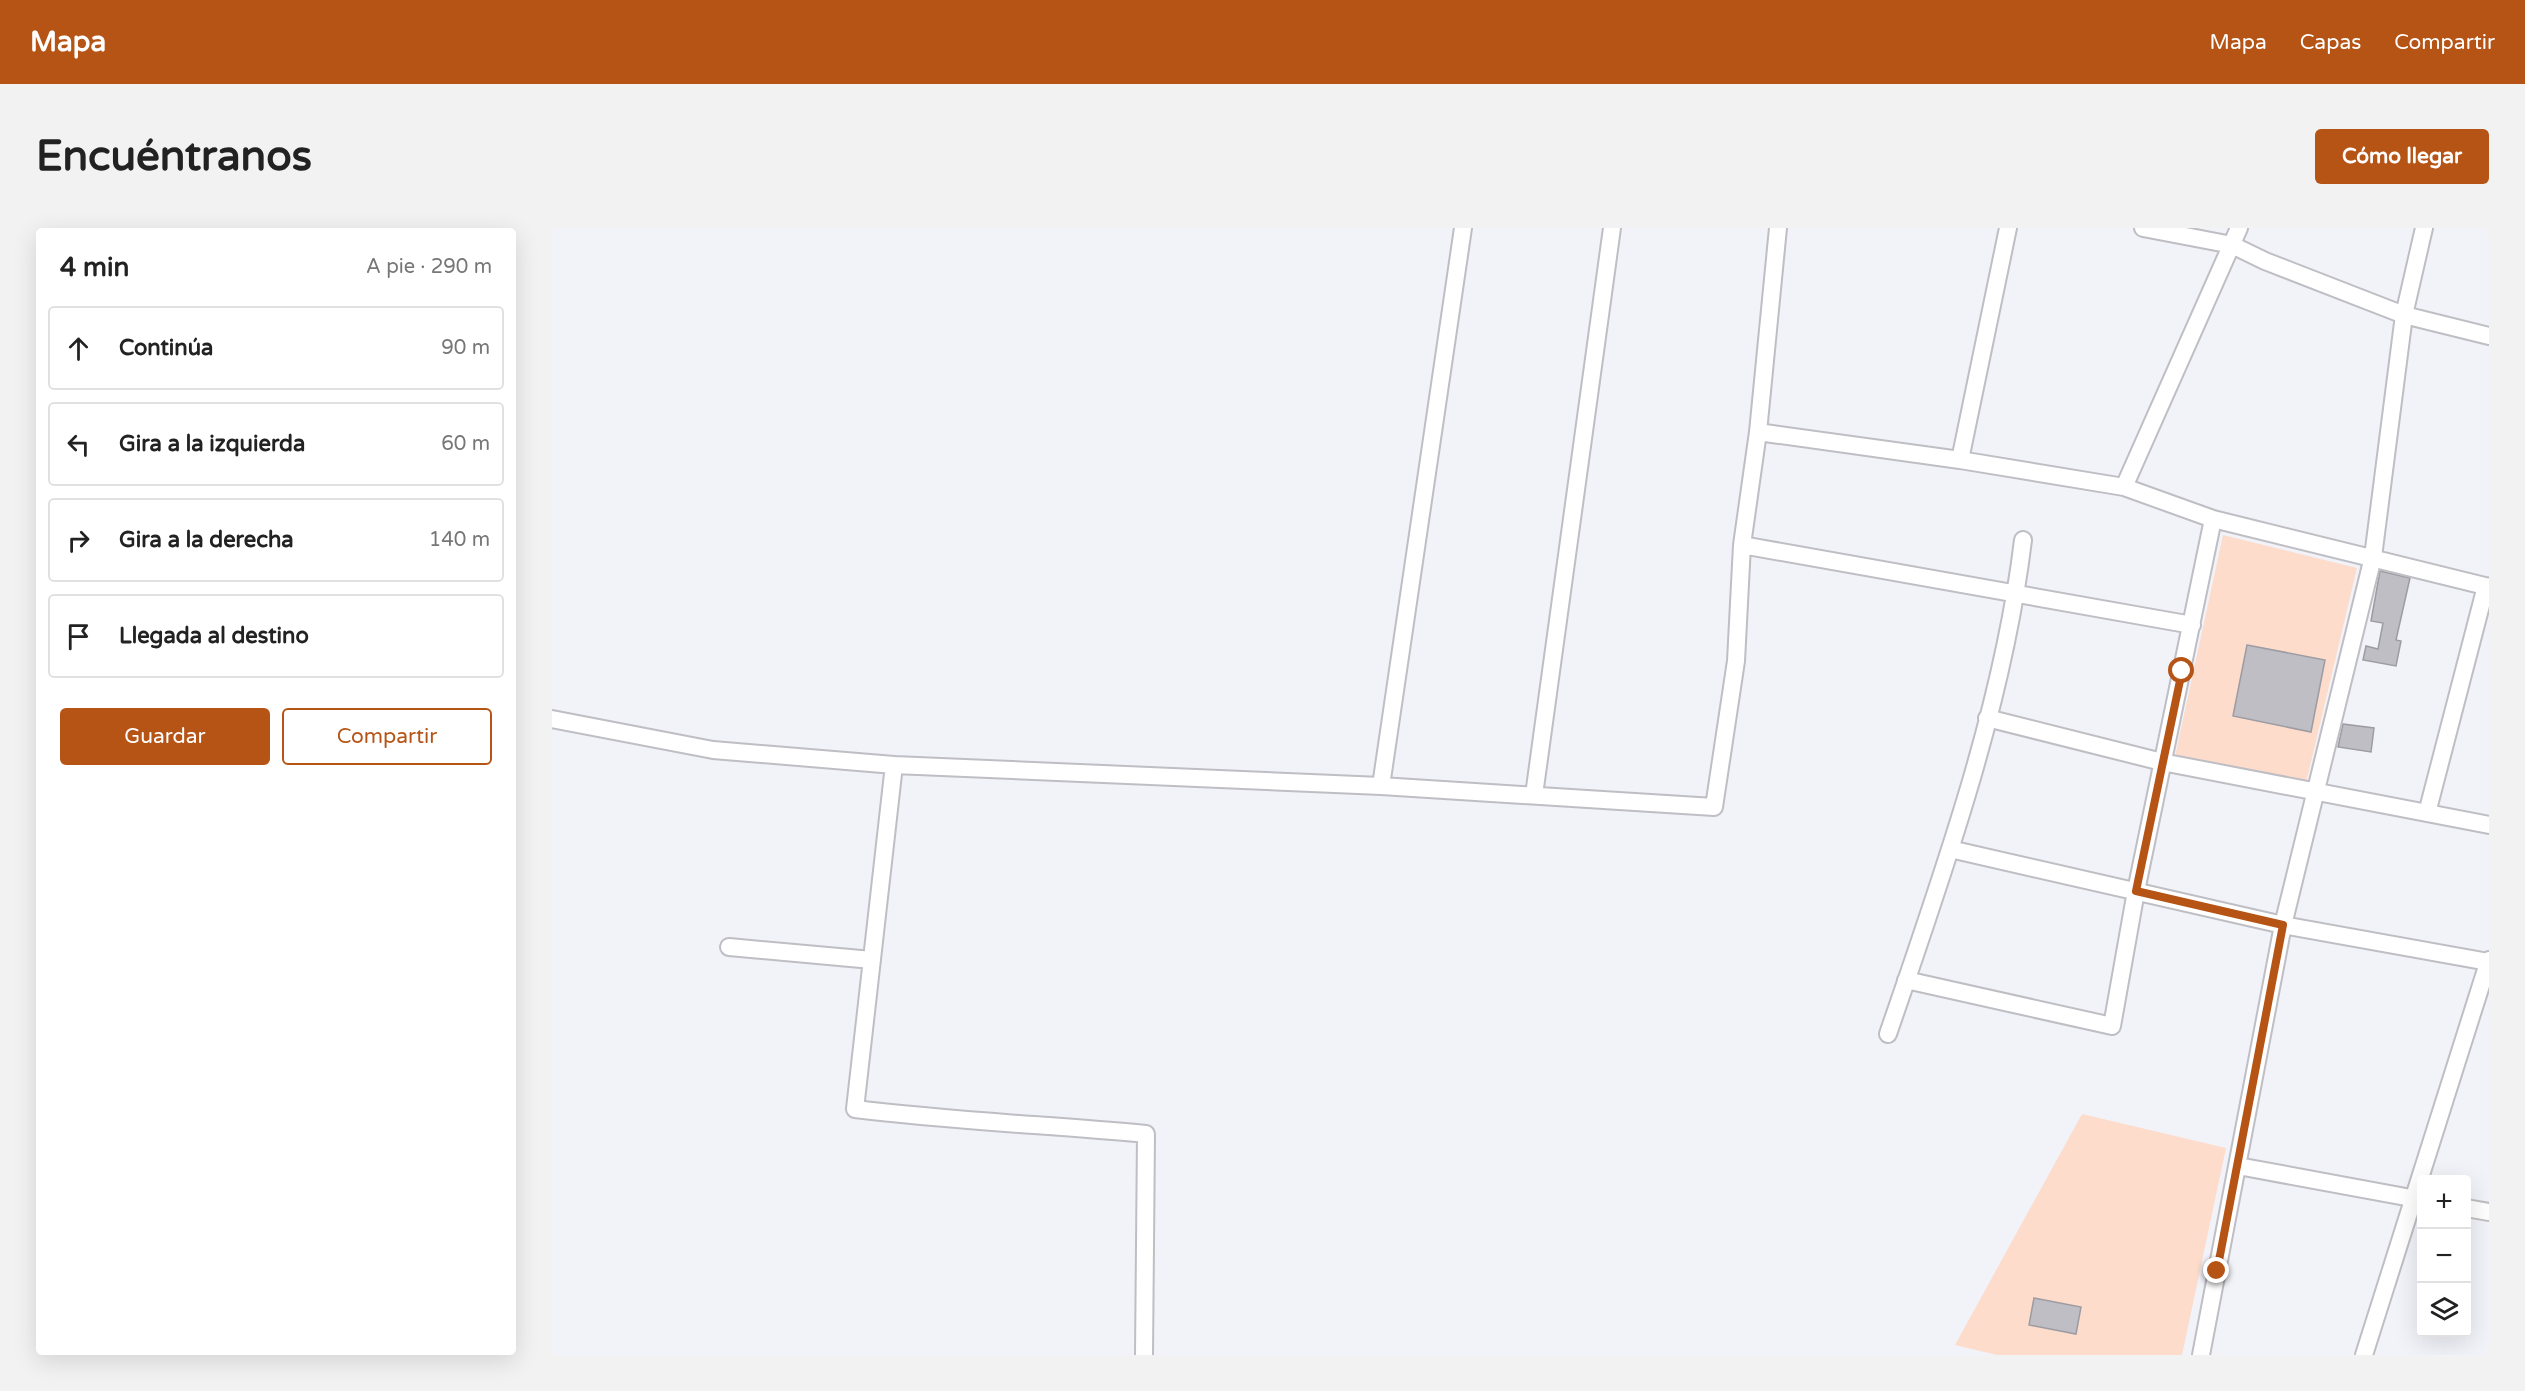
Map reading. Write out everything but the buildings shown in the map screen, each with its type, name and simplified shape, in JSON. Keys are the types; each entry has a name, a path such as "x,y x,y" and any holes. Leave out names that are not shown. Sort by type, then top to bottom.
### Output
{"street":[{"path":"1381,786 1463,228"},
{"path":"1534,795 1612,228"},
{"path":"552,719 713,750 894,765 1381,786 1714,807 1736,661 1742,545 1758,432 1778,228"},
{"path":"1960,460 2008,228"},
{"path":"2143,228 2232,244 2265,261 2404,315 2489,336"},
{"path":"2124,487 2240,228"},
{"path":"2201,1355 2283,925 2373,557 2404,315 2424,228"},
{"path":"1758,432 1960,460 2124,487 2213,519 2487,587 2427,813"},
{"path":"1906,980 2112,1026 2136,891 2213,519"},
{"path":"1888,1034 1950,849 1987,718 2017,594 2023,540"},
{"path":"1742,545 2192,625"},
{"path":"1987,718 2162,762 2489,825"},
{"path":"894,765 855,1109 934,1118 1012,1122 1146,1134 1144,1355"},
{"path":"1950,849 2283,925 2489,961 2424,1175"},
{"path":"729,947 872,960"},
{"path":"2238,1166 2417,1199 2364,1355"},
{"path":"2471,1209 2489,1212"}],"shaded area":[{"path":"2223,535 2357,568 2306,783 2175,756"},
{"path":"2082,1114 2226,1148 2182,1355 1997,1355 1955,1345"}],"route":[{"path":"2182,671 2136,891 2283,925 2217,1271"}]}
